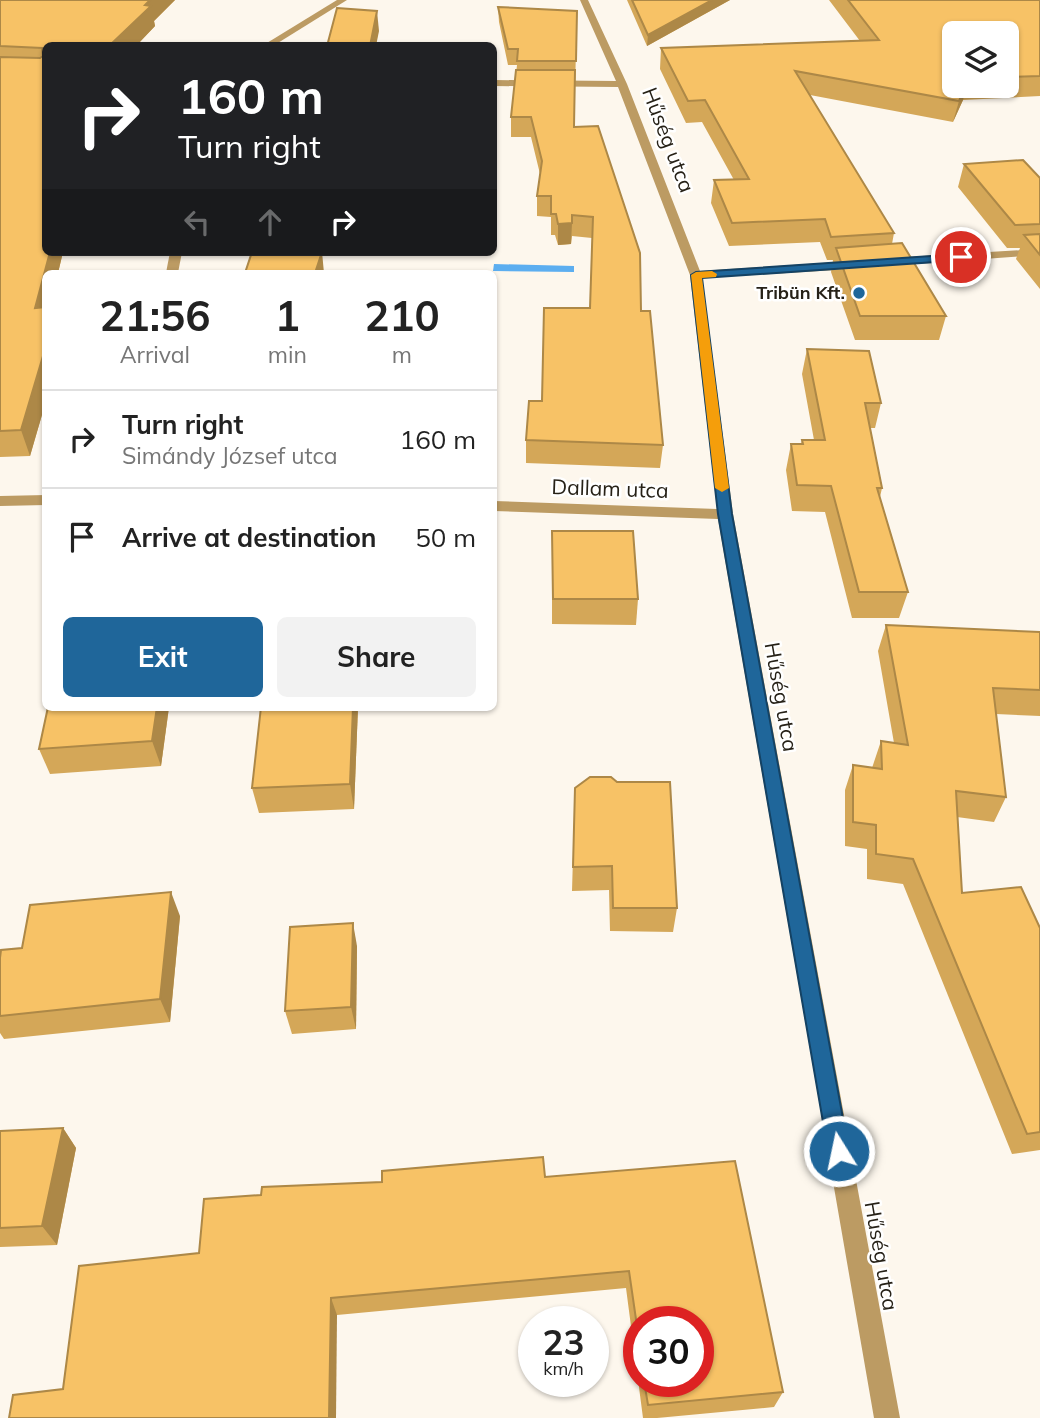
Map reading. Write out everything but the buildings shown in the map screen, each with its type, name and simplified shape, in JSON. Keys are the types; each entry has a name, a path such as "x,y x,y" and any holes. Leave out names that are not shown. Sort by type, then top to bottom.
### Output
{"street":[{"path":"273,42 343,0"},
{"name":"Hűség utca","path":"584,0 622,84 696,275 725,514 887,1418"},
{"path":"497,83 622,84"},
{"path":"874,263 1040,252"},
{"path":"696,275 860,264"},
{"path":"0,501 42,500"},
{"name":"Dallam utca","path":"497,506 725,514"}],"water":[{"path":"494,264 574,266 574,272 493,270"}],"slow traffic":[{"path":"712,274 696,275 722,488"}],"place":[{"name":"Tribün Kft.","path":"859,293"}],"route":[{"path":"839,1151 725,514 696,275 961,257"}]}
